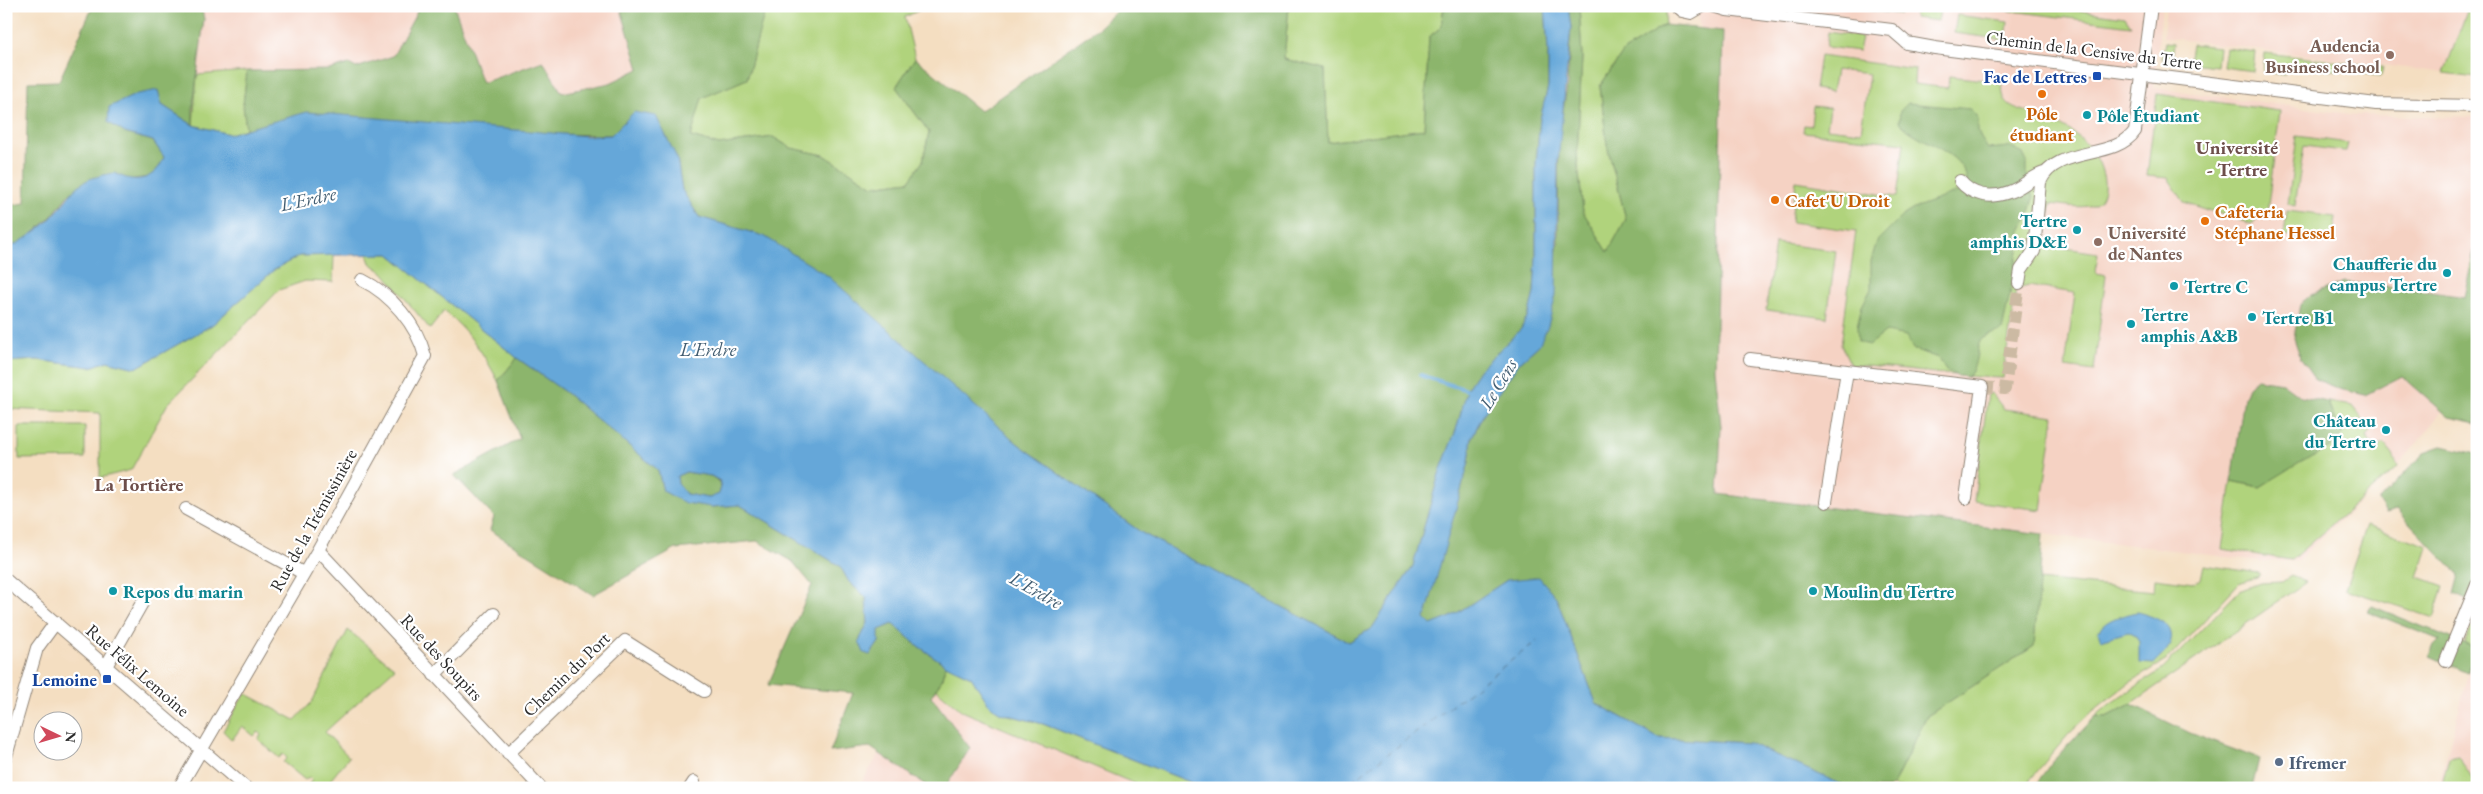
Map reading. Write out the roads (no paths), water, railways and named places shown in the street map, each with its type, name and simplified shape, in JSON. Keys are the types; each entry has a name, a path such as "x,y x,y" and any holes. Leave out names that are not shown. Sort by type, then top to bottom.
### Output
{"street":[{"path":"1676,6 1682,11 1691,13 1703,6"},
{"name":"Chemin de la Censive du Tertre","path":"1714,6 1727,10 1892,30 1902,40 1913,45 2376,104 2477,106"},
{"path":"2019,283 2021,270 2034,251 2040,182 2044,173 2055,163 2093,153 2130,138 2137,123 2150,6"},
{"path":"1960,181 1968,191 1988,196 2010,192 2035,176 2044,173"},
{"name":"Rue de la Trémissinière","path":"179,788 318,550 425,356 421,340 402,313 375,286 362,280"},
{"path":"1750,359 1982,387 1966,498"},
{"path":"1826,502 1847,371"},
{"path":"186,509 303,573"},
{"name":"Rue des Soupirs","path":"318,550 541,788"},
{"name":"Rue Félix Lemoine","path":"6,580 56,622 105,668 246,788"},
{"path":"2446,661 2477,586"},
{"path":"105,668 142,603"},
{"path":"434,675 494,614"},
{"path":"6,756 37,648 56,622"},
{"name":"Chemin du Port","path":"508,754 624,641 704,691"}],"water":[{"name":"L'Erdre","path":"1545,6 1568,6 1571,27 1558,161 1556,295 1548,326 1539,345 1520,362 1484,413 1472,437 1469,462 1425,619 1431,625 1451,617 1507,580 1539,577 1556,597 1596,703 1658,738 1749,743 1849,788 1205,788 1043,724 1001,713 990,706 971,677 946,665 918,646 893,624 879,630 879,642 870,655 864,653 859,641 868,623 866,597 849,582 840,566 740,505 712,507 685,503 663,491 658,470 565,392 517,358 389,254 299,256 274,270 212,325 136,368 107,361 91,367 37,360 6,362 6,249 41,227 83,182 115,173 130,179 144,178 156,171 164,157 153,141 125,133 108,122 109,107 137,94 158,90 162,105 193,125 229,134 307,112 587,136 611,135 634,112 656,116 677,158 682,190 699,217 764,236 828,276 1017,443 1142,533 1349,642 1372,628 1413,566 1439,474 1456,430 1468,387 1480,369 1521,329 1529,313 1534,293 1536,257 1536,164 1540,119 1548,87","holes":["686,472 711,476 720,481 721,487 719,494 709,498 686,494 678,484 677,476"]},
{"path":"2137,612 2163,622 2171,632 2168,648 2154,664 2139,663 2139,642 2136,636 2128,632 2101,640 2098,632 2101,627 2110,621 2120,616"}],"waterway":[{"name":"Le Cens","path":"1420,375 1470,391"}],"tunnel":[{"path":"1982,387 2005,389 2019,283"}],"place":[{"name":"Audencia Business school","path":"2390,55"},
{"name":"Fac de Lettres","path":"2097,76"},
{"name":"Pôle étudiant","path":"2042,94"},
{"name":"Pôle Étudiant","path":"2087,115"},
{"name":"Cafet'U Droit","path":"1775,200"},
{"name":"Cafeteria Stéphane Hessel","path":"2205,221"},
{"name":"Tertre amphis D&E","path":"2077,230"},
{"name":"Université de Nantes","path":"2098,242"},
{"name":"Chaufferie du campus Tertre","path":"2447,273"},
{"name":"Tertre C","path":"2174,286"},
{"name":"Tertre B1","path":"2252,317"},
{"name":"Tertre amphis A&B","path":"2131,324"},
{"name":"Château du Tertre","path":"2386,430"},
{"name":"Repos du marin","path":"113,591"},
{"name":"Moulin du Tertre","path":"1813,591"},
{"name":"Lemoine","path":"107,679"},
{"name":"Ifremer","path":"2279,762"}],"district":[{"name":"Université - Tertre","path":"2237,158"},
{"name":"La Tortière","path":"139,484"}]}
